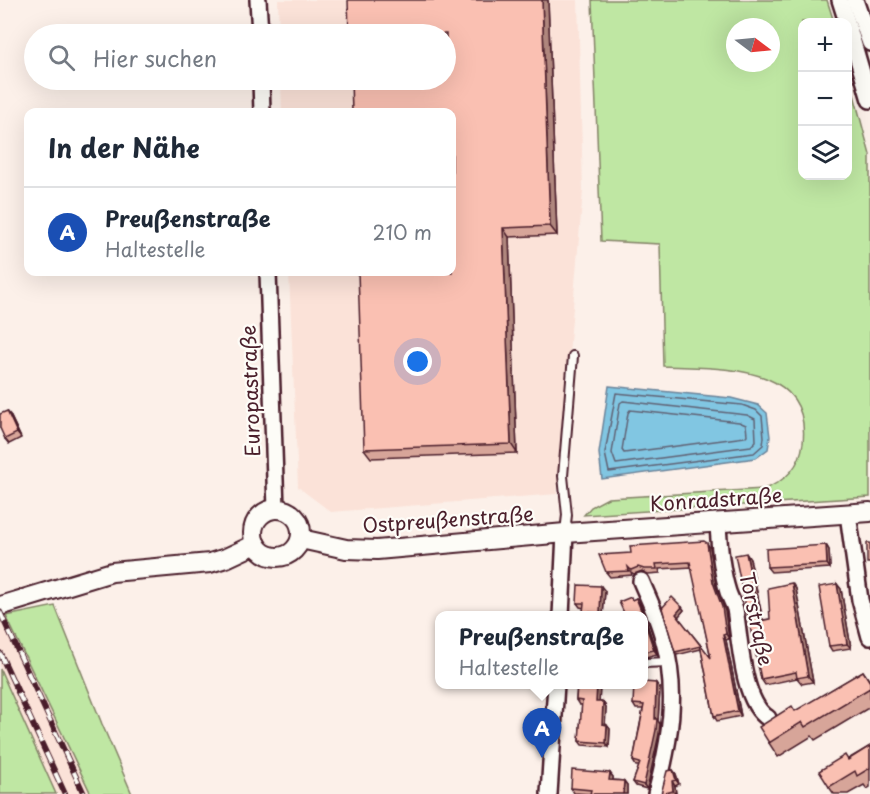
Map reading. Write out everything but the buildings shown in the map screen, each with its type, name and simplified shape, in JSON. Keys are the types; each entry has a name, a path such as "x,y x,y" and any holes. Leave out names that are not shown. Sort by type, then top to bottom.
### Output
{"street":[{"path":"258,0 259,24"},
{"path":"840,0 845,18"},
{"path":"855,0 870,43"},
{"path":"852,41 870,100"},
{"path":"261,90 262,108"},
{"name":"Europastraße","path":"268,276 276,509"},
{"path":"276,509 289,512 294,516 301,527 301,539 292,553 277,558 263,553 256,544 253,533 258,519 263,514 276,509"},
{"name":"Konradstraße","path":"565,533 870,512"},
{"path":"848,514 860,600 870,637"},
{"name":"Torstraße","path":"718,522 719,547 728,592 734,604 741,640 742,660 755,706 768,718"},
{"path":"561,611 565,533"},
{"name":"Ostpreußenstraße","path":"301,539 346,549 377,550 565,533"},
{"path":"0,606 112,572 210,563 256,544"},
{"path":"641,581 659,626 669,662 672,720 656,794"},
{"path":"549,794 556,689"}],"lane":[{"path":"565,533 567,515 563,476 573,356"},
{"path":"648,663 669,662"}],"shaded area":[{"path":"278,0 578,0 583,191 557,494 331,512 298,487 289,276 456,276 456,108 282,108 281,90 456,90 456,24 279,24"},
{"path":"6,616 91,794 56,794 0,669 0,618"}],"green space":[{"path":"592,0 827,0 833,18 798,18 798,180 852,180 852,87 870,155 870,497 584,515 591,507 608,498 764,489 779,482 791,472 801,452 802,416 792,397 777,383 733,370 663,366 660,244 601,241"},
{"path":"55,606 132,794 91,794 6,616"},
{"path":"0,669 56,794 0,794"}],"water":[{"path":"609,386 731,398 758,405 767,413 770,437 768,449 756,458 602,479 599,453"}],"railway":[{"path":"0,612 84,794"},
{"path":"0,653 65,794"}],"place":[{"name":"Preußenstraße","path":"542,758"}]}
